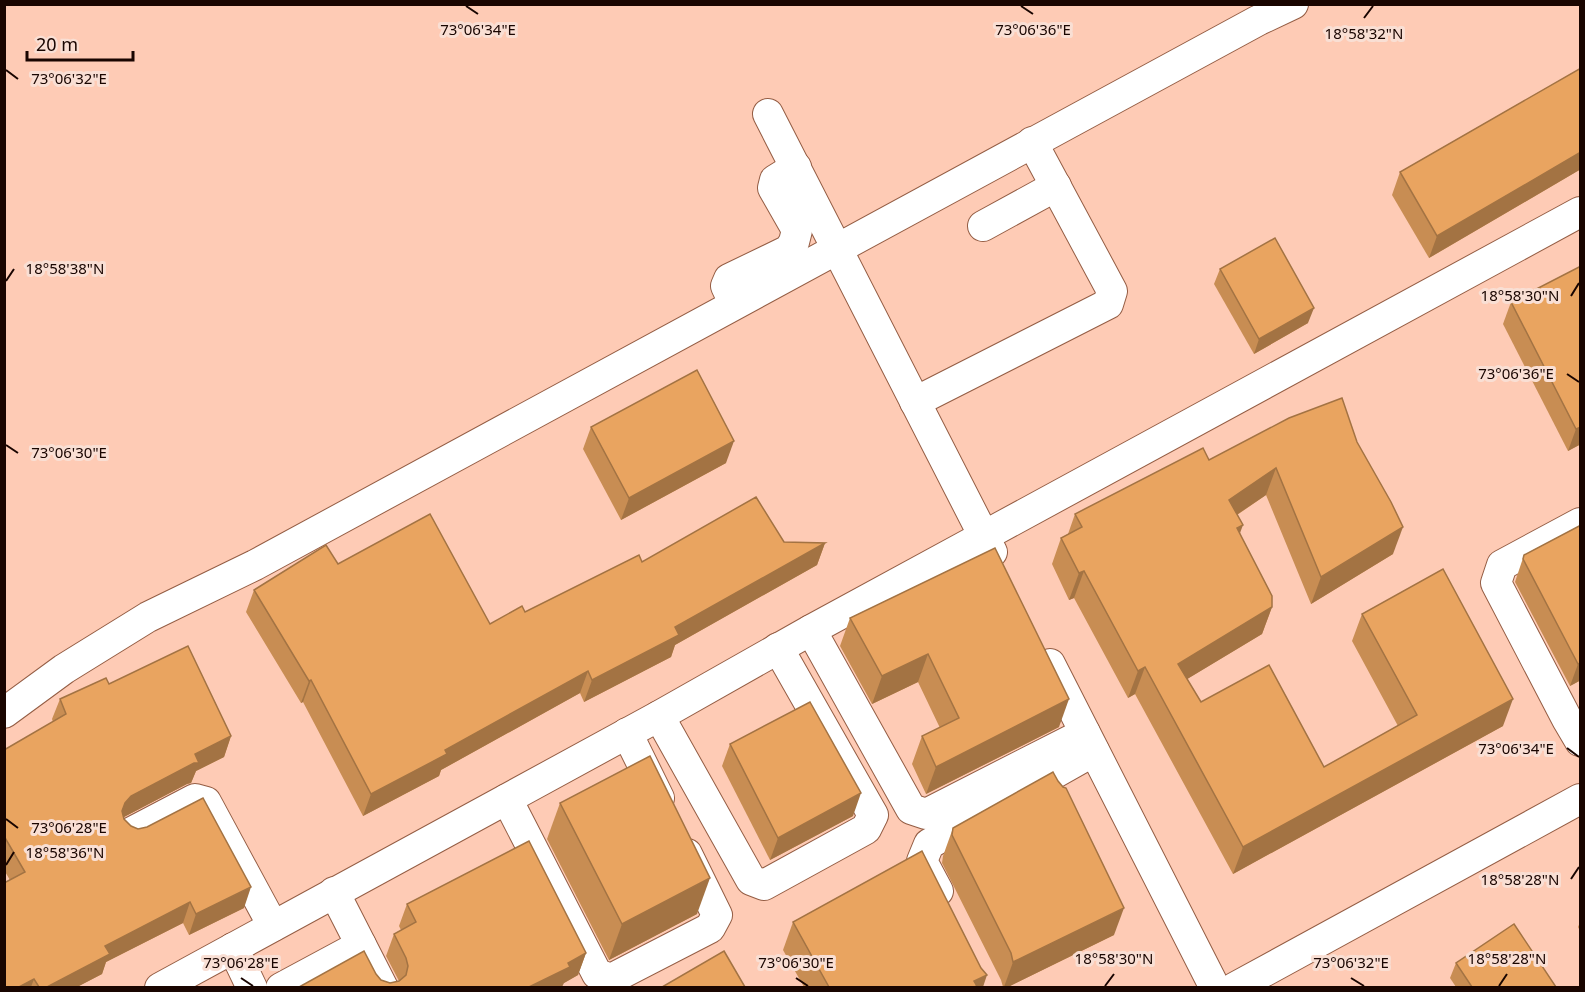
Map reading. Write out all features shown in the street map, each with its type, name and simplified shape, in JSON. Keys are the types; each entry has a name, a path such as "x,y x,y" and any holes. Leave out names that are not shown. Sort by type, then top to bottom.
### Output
{"street":[{"path":"4,713 64,669 148,617 255,564 734,303 757,278 789,262 836,248 1259,20 1293,4"},
{"path":"768,114 1005,577"},
{"path":"915,402 1108,304 1112,291 1032,142"},
{"path":"789,262 789,250 794,243 797,230 773,188 775,180 796,168"},
{"path":"983,226 1056,186"},
{"path":"160,987 1581,212"},
{"path":"1581,523 1502,565 1496,583 1567,719 1581,741"},
{"path":"811,630 911,809 926,814 1090,742"},
{"path":"1037,639 1215,987"},
{"path":"659,716 751,880 764,885 866,829 873,815 778,648"},
{"path":"507,799 597,974 611,979 710,928 717,915 627,734"},
{"path":"949,914 922,861 929,844 1051,774 1090,742"},
{"path":"1051,774 1063,801"},
{"path":"132,832 195,799 206,802 273,926"},
{"path":"1234,987 1581,799"},
{"path":"334,892 383,987"},
{"path":"281,987 361,945"},
{"path":"233,948 252,987"}],"building":[{"path":"1581,68 1581,152 1437,236 1400,172"},
{"path":"1275,238 1314,308 1259,339 1220,269"},
{"path":"1581,266 1581,427 1576,429 1511,302"},
{"path":"697,370 734,441 629,498 591,427"},
{"path":"1342,398 1357,442 1403,527 1321,577 1276,468 1229,500 1243,525 1237,528 1272,596 1272,607 1178,664 1201,702 1269,665 1324,767 1417,715 1362,614 1443,569 1513,699 1243,847 1145,667 1138,671 1084,571 1079,573 1061,538 1082,527 1075,514 1203,448 1209,460 1289,418"},
{"path":"756,497 784,542 825,543 675,627 679,635 592,680 588,671 445,750 447,754 371,794 311,680 309,681 254,590 326,545 338,564 430,514 490,624 522,606 525,612 639,555 642,562"},
{"path":"1581,525 1581,662 1578,664 1523,559 1524,555"},
{"path":"995,548 1069,699 936,767 922,736 959,718 928,654 882,676 850,618"},
{"path":"188,646 231,736 195,754 199,763 194,763 131,796 122,811 124,819 138,829 147,827 203,798 251,887 196,914 190,902 105,946 110,954 47,987 39,987 34,979 19,987 4,987 4,883 25,872 4,836 4,750 66,714 60,699 106,678 109,684"},
{"path":"810,702 861,793 778,838 730,744"},
{"path":"650,756 710,878 622,924 560,803"},
{"path":"1053,772 1066,788 1124,908 1013,962 1011,953 952,835 953,828"},
{"path":"529,841 586,953 568,963 570,967 529,987 299,987 364,951 381,980 390,983 399,981 406,975 408,966 394,934 416,922 407,904"},
{"path":"922,851 981,968 987,975 974,981 977,986 974,987 829,987 793,922"},
{"path":"1514,924 1556,987 1472,987 1456,963"},
{"path":"724,951 745,987 662,987"}]}
